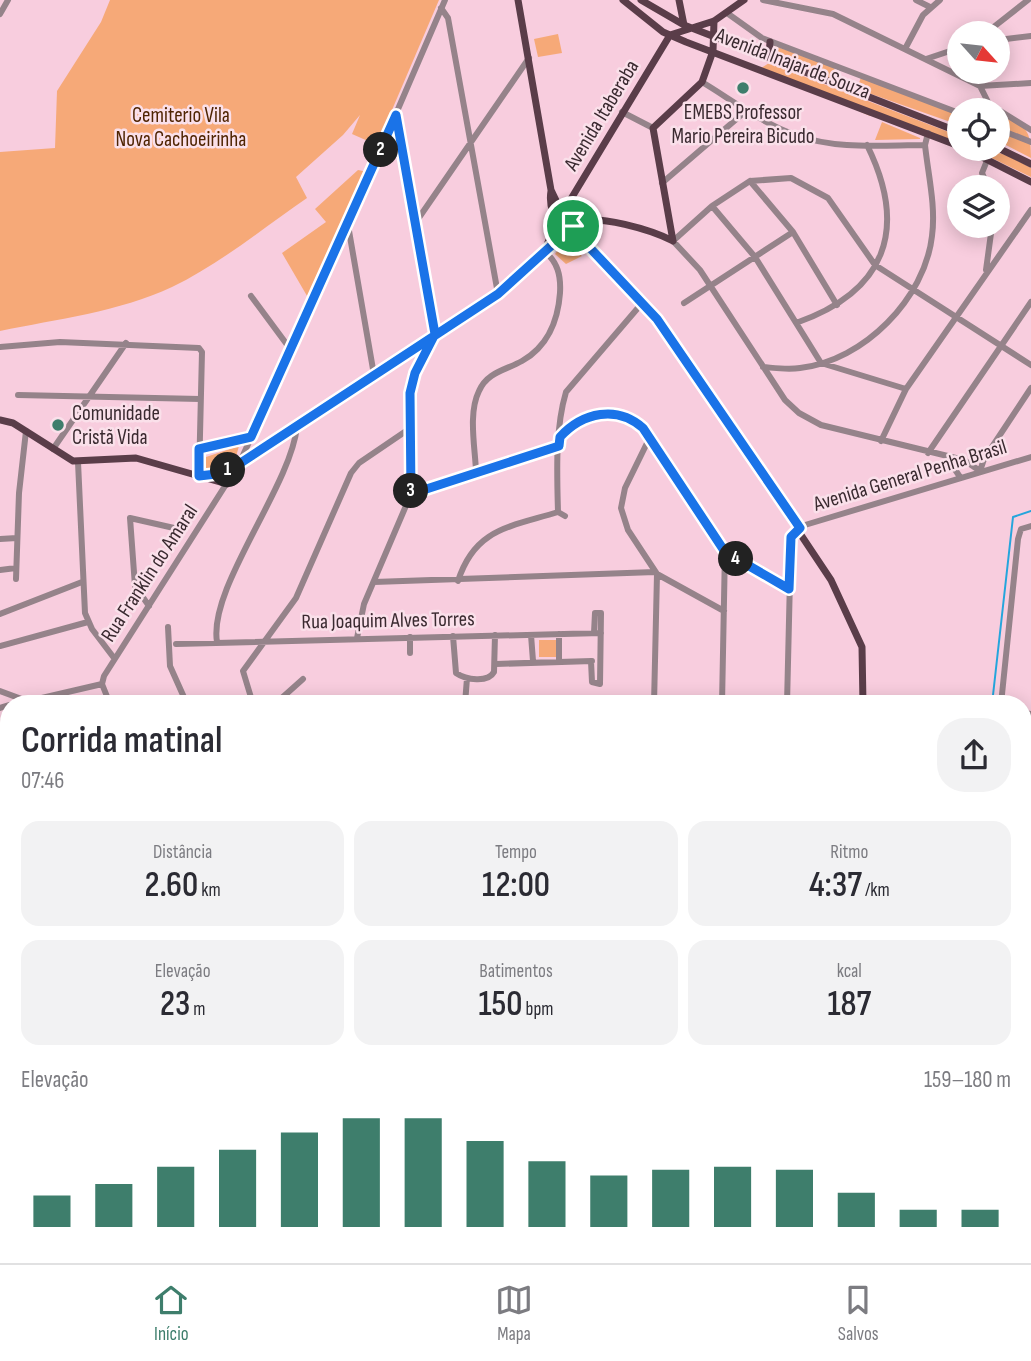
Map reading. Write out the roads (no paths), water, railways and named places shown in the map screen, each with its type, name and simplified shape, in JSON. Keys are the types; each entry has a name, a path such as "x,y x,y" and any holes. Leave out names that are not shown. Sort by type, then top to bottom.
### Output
{"main road":[{"path":"518,0 551,190 552,212 565,233 583,248 591,249"},
{"name":"Avenida Inajar de Souza","path":"623,0 670,35 947,141"},
{"name":"Avenida Inajar de Souza","path":"641,0 686,26 947,127"},
{"path":"679,0 686,26"},
{"path":"667,17 675,11 679,0"},
{"path":"670,35 686,26 714,21 744,0"},
{"path":"673,241 653,128 702,82 713,51 711,35 714,21"},
{"name":"Avenida Itaberaba","path":"545,249 556,222 670,35"},
{"path":"738,60 758,63 769,57 770,41"},
{"path":"1010,154 1031,164"},
{"path":"993,161 1031,182"},
{"path":"551,190 563,198 574,193 574,212 591,220 646,230 673,241"},
{"path":"551,190 562,212 591,249 643,302 800,528 838,590 862,647 863,695"},
{"path":"199,476 216,474 239,464 498,294 573,226 580,221 591,220"},
{"path":"582,236 591,220"},
{"path":"0,420 26,431 78,462 136,458 227,484"}],"street":[{"path":"0,14 8,0"},
{"name":"Rua Franklin do Amaral","path":"102,684 114,658 239,464 348,225 445,0"},
{"path":"763,0 833,15 981,86 1031,83"},
{"path":"916,0 930,7"},
{"path":"905,48 930,7 940,0"},
{"path":"1001,21 1028,0"},
{"path":"441,8 448,19 498,294"},
{"path":"727,13 770,41 947,108"},
{"path":"1010,39 1031,36"},
{"path":"926,59 947,52"},
{"path":"415,222 529,58"},
{"path":"702,82 747,110 803,138 867,145 925,145"},
{"path":"981,86 989,104 1031,130"},
{"path":"662,183 747,110"},
{"path":"622,113 653,128"},
{"path":"357,638 360,613 411,494 410,393 435,334 396,115"},
{"path":"763,367 801,368 821,363 865,342 881,330 915,289 925,265 933,233 925,145 928,134"},
{"path":"1010,134 1031,142"},
{"path":"796,323 837,305 860,287 875,265 886,235 888,208 884,184 867,145"},
{"path":"1031,365 875,265 836,207 819,192 791,178 750,181 712,206 673,241 710,286 790,406 821,425 964,460 980,471 984,459 1031,388"},
{"path":"750,181 793,232 837,305"},
{"path":"712,206 755,257 821,363 906,389"},
{"path":"881,441 906,389 1031,210"},
{"path":"348,225 374,375"},
{"path":"684,303 793,232"},
{"path":"986,272 990,238"},
{"path":"476,471 475,414 478,392 488,378 523,360 538,348 547,339 558,312 560,276 555,261 545,249"},
{"path":"251,296 291,350"},
{"path":"558,512 559,446 566,392 643,302"},
{"path":"928,453 1031,302"},
{"path":"0,347 60,342 199,348 202,352 199,476"},
{"path":"53,449 126,343"},
{"path":"417,346 425,354"},
{"path":"18,395 200,399"},
{"path":"560,437 589,417 611,413 634,420 650,437 725,552 789,589"},
{"path":"217,642 218,613 278,481 296,438 297,426"},
{"path":"250,695 243,675 296,598 354,468 409,429"},
{"path":"16,579 26,431"},
{"path":"199,449 251,437"},
{"path":"650,437 625,488 621,508 628,530 656,573 724,611"},
{"path":"411,494 559,446"},
{"path":"946,456 960,477"},
{"name":"Avenida General Penha Brasil","path":"800,528 1031,457"},
{"path":"78,462 82,582 88,622 114,658"},
{"path":"458,581 470,553 484,539 503,529 558,512 565,516"},
{"path":"149,606 135,586 130,518 174,528"},
{"path":"1002,695 1018,539 1028,526"},
{"path":"787,695 791,537 800,528"},
{"path":"0,539 17,538"},
{"path":"722,695 725,552"},
{"path":"0,570 16,568"},
{"path":"374,582 656,573"},
{"path":"654,695 656,573"},
{"path":"0,614 82,582"},
{"path":"0,646 88,622"},
{"path":"168,627 170,666 183,695"},
{"name":"Rua Joaquim Alves Torres","path":"176,644 598,633 600,661"},
{"path":"559,634 559,661"},
{"path":"453,636 456,673 467,678 491,677 496,664 495,635"},
{"path":"531,635 533,662"},
{"path":"410,637 410,653"},
{"path":"496,664 559,661 591,661 600,661 600,684 592,682 591,661"},
{"path":"466,695 467,678"},
{"path":"285,695 303,679"},
{"path":"60,695 102,684 106,695"}],"waterway":[{"path":"993,695 1013,517 1031,511"}],"place":[{"name":"EMEBS Professor Mario Pereira Bicudo","path":"743,88"},
{"name":"Comunidade Cristã Vida","path":"58,425"}],"park label":[{"name":"Cemiterio Vila Nova Cachoeirinha","path":"181,127"}]}
